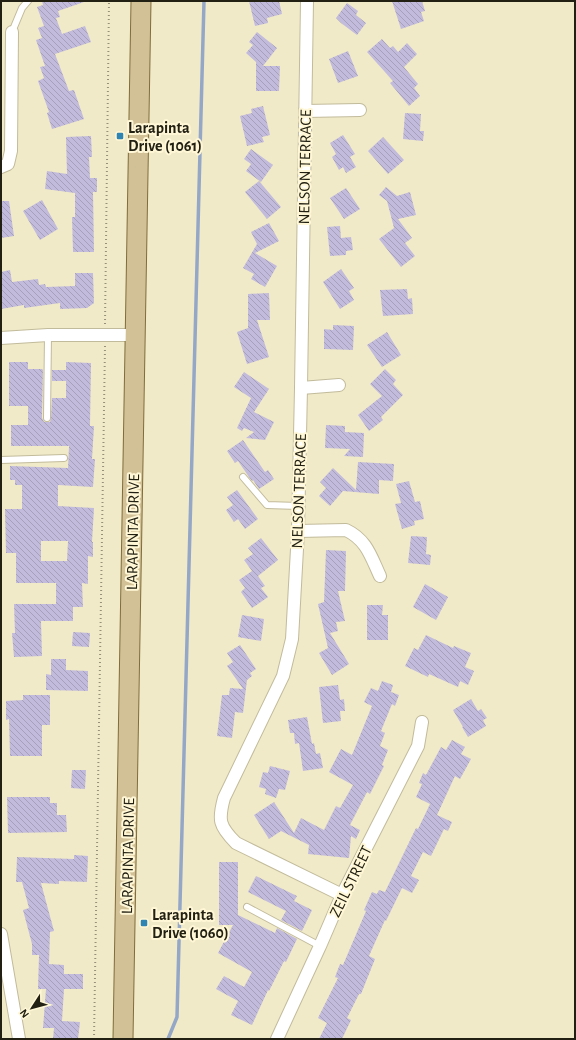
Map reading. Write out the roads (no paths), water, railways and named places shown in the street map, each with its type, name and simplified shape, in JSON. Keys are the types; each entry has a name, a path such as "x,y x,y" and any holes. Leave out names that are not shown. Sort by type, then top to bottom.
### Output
{"main road":[{"name":"LARAPINTA DRIVE","path":"137,1 140,26"},
{"name":"LARAPINTA DRIVE","path":"123,1039 141,1"}],"street":[{"name":"NELSON TERRACE","path":"307,1 298,531 292,639 283,676 224,798 220,812 221,824 227,834 236,842 342,895"},
{"path":"1,167 8,164 10,151 12,32"},
{"path":"305,110 360,110"},
{"path":"1,338 48,335 135,335"},
{"path":"301,388 339,386"},
{"path":"298,531 346,530 362,541 367,548 380,576"},
{"name":"ZEIL STREET","path":"278,1039 342,895 418,746 422,722"},
{"path":"1,934 19,1039"}],"lane":[{"path":"12,32 22,8 28,1"},
{"path":"47,418 48,335"},
{"path":"1,460 64,458"},
{"path":"243,477 267,505 298,506"},
{"path":"247,907 320,946"}],"waterway":[{"path":"168,1039 177,1017 204,1"}],"place":[{"name":"Larapinta Drive (1061)","path":"120,136"},
{"name":"Larapinta Drive (1060)","path":"144,923"}]}
